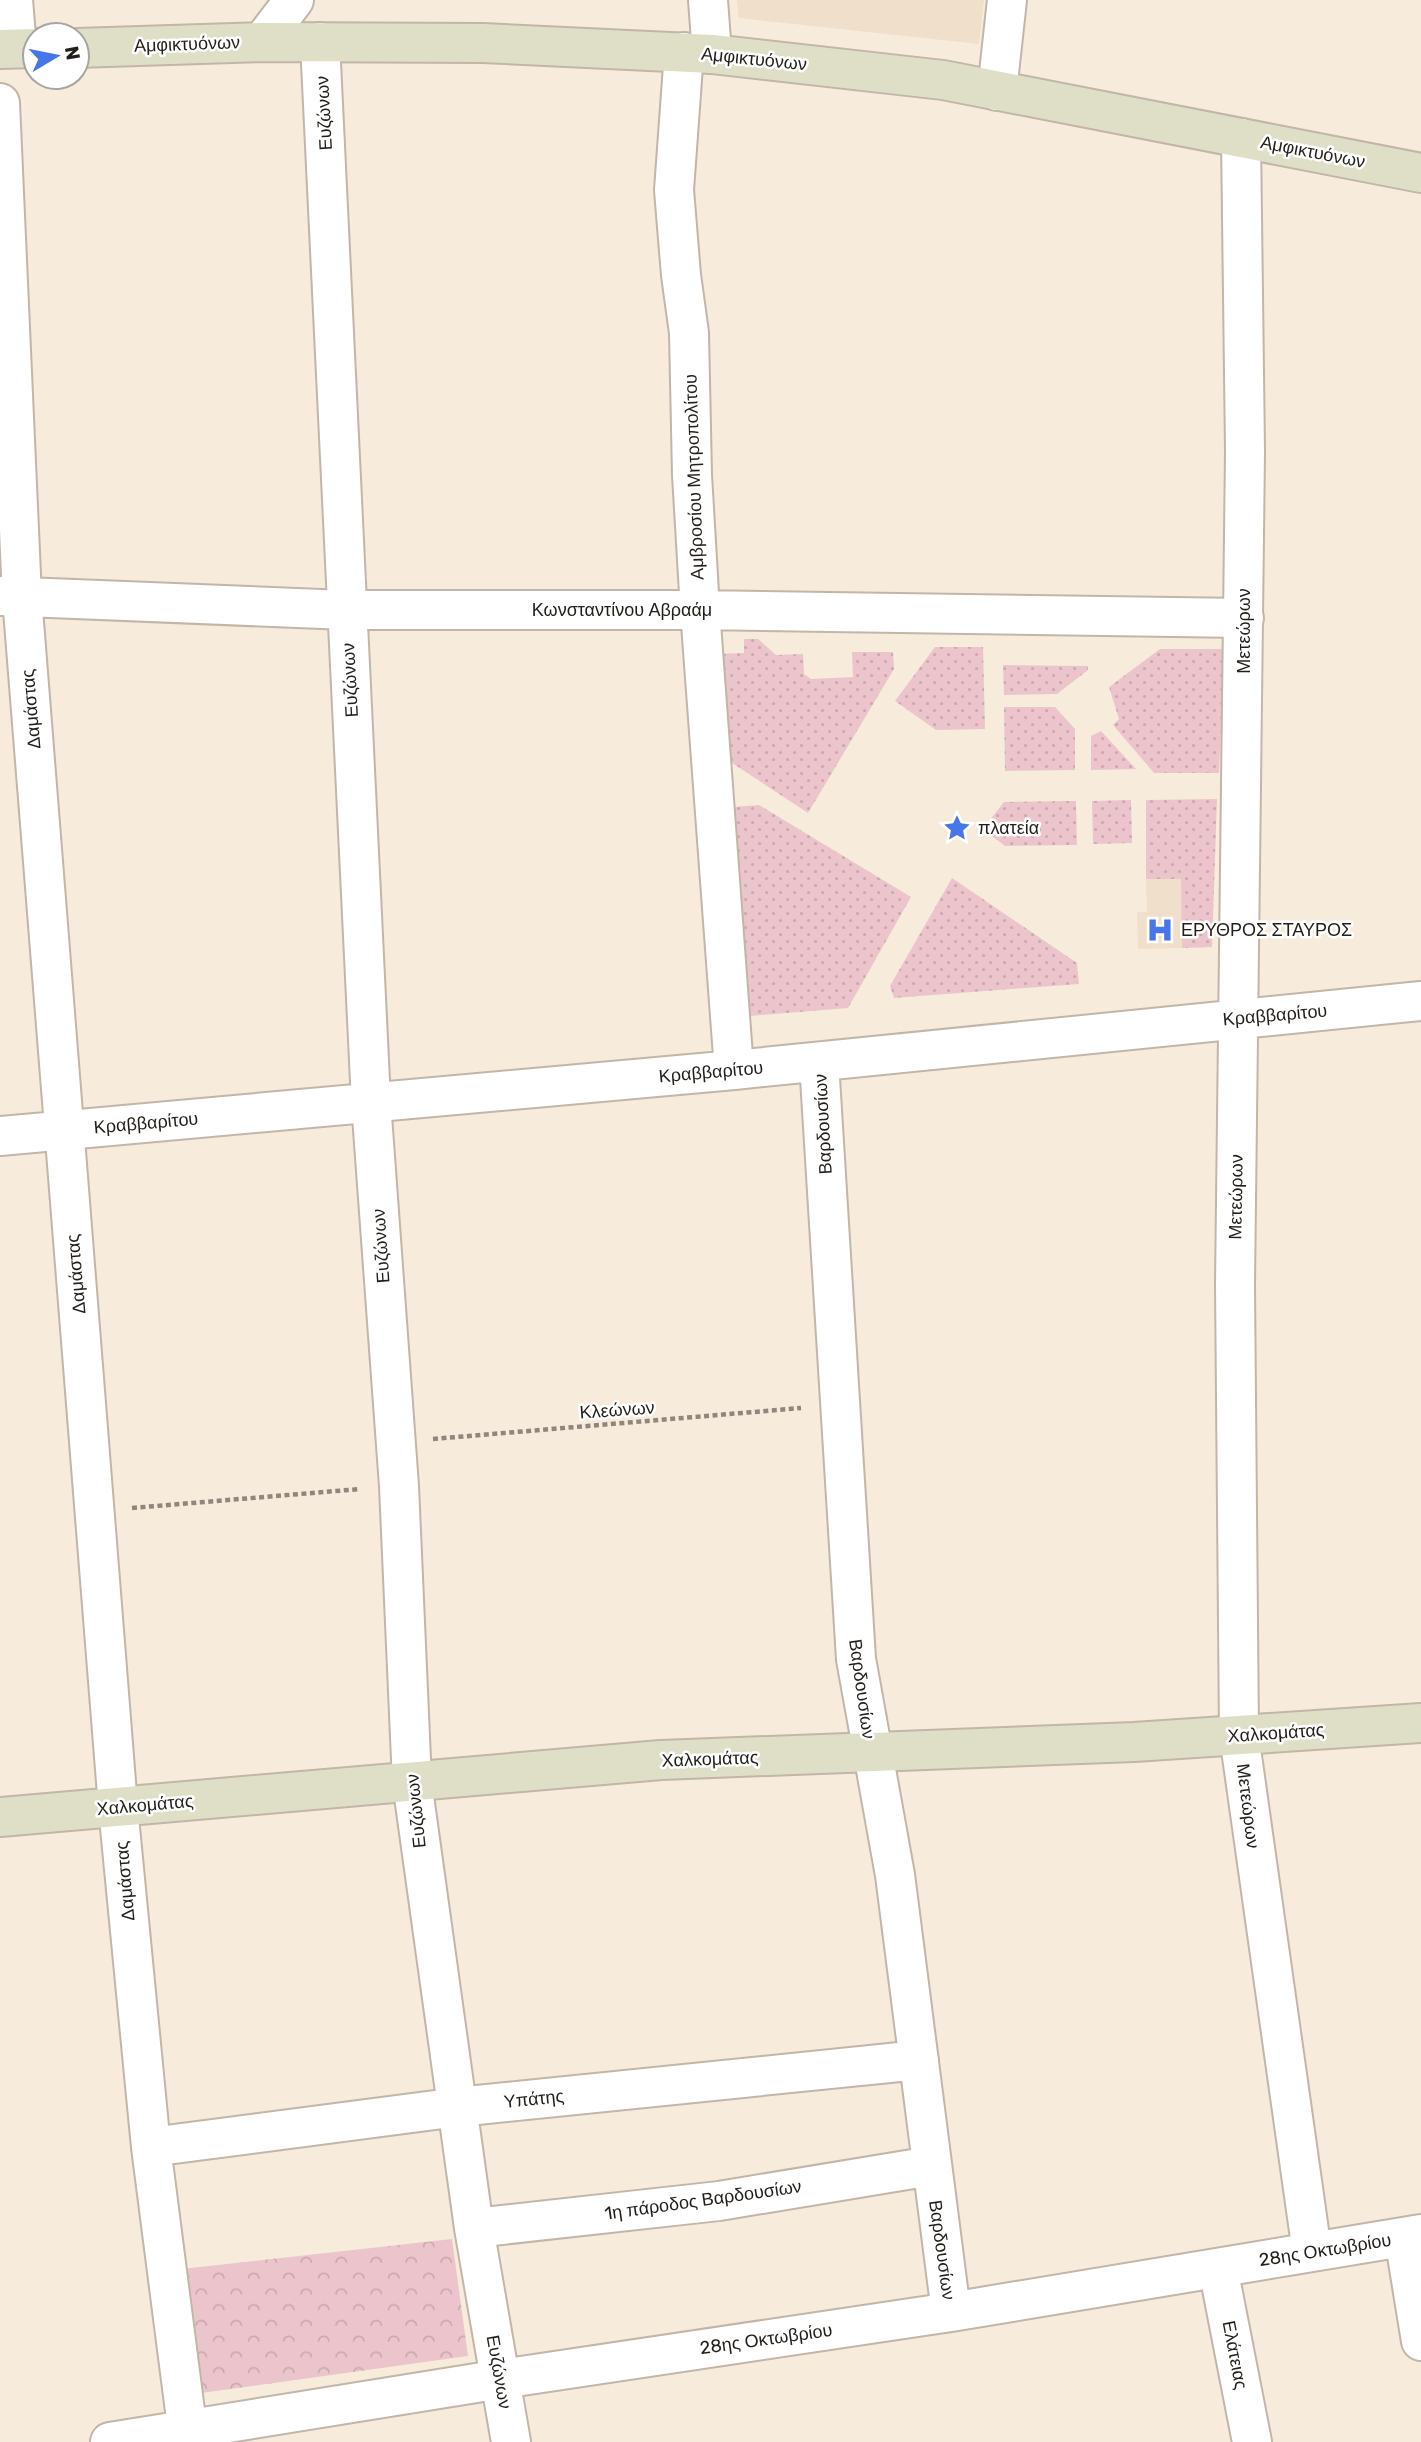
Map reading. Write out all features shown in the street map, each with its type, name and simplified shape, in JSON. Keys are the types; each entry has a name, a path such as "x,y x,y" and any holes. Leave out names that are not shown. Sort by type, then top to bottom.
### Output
{"street":[{"path":"13,0 17,48"},
{"path":"262,42 294,0"},
{"name":"Αμβροσίου Μητροπολίτου","path":"708,0 674,190 689,333 692,475 700,610 734,1070"},
{"path":"997,91 1007,0"},
{"name":"Αμφικτυόνων","path":"91,48 262,42 483,43 698,53 943,80 1421,173"},
{"name":"Ευζώνων","path":"320,43 371,1102 399,1486 412,1782 474,2228 511,2442"},
{"name":"Δαμάστας","path":"0,103 11,596 64,1131 118,1807 151,2147 189,2436"},
{"name":"Μετεώρων","path":"1241,138 1244,618 1235,1285 1239,1735 1312,2252"},
{"name":"Κωνσταντίνου Αβραάμ","path":"11,596 346,610 700,610 1244,618"},
{"name":"Κραββαρίτου","path":"0,1136 819,1062 1421,1001"},
{"name":"Βαρδουσίων","path":"819,1062 856,1660 895,1875 951,2312"},
{"name":"Χαλκομάτας","path":"0,1817 661,1760 872,1753 1421,1723"},
{"name":"Υπάτης","path":"151,2147 458,2107 919,2060"},
{"name":"1η πάροδος Βαρδουσίων","path":"474,2228 719,2201 931,2166"},
{"path":"1412,2236 1421,2342"},
{"name":"28ης Οκτωβρίου","path":"110,2442 189,2436 501,2379 951,2312 1412,2236"},
{"name":"Ελάτειας","path":"1218,2267 1252,2442"}],"path":[{"name":"Κλεώνων","path":"396,1443 770,1412 840,1403"},
{"path":"95,1511 399,1486"}],"shaded area":[{"path":"737,0 984,0 979,44 739,18"},
{"name":"ΕΡΥΘΡΟΣ ΣΤΑΥΡΟΣ","path":"1146,879 1182,879 1182,948 1138,949 1137,912 1147,912"}],"green space":[{"path":"744,639 758,639 776,655 803,654 804,674 811,679 853,677 852,652 893,652 894,669 808,813 720,755 715,654 744,653"},
{"path":"935,647 983,647 985,729 936,730 895,701"},
{"path":"1160,649 1224,649 1219,773 1154,773 1113,725 1119,719 1109,687"},
{"path":"1003,665 1088,666 1088,670 1057,694 1004,695"},
{"path":"1004,707 1055,707 1075,729 1075,770 1005,771"},
{"path":"1101,731 1136,769 1091,770 1091,736"},
{"path":"1217,799 1212,947 1182,948 1181,879 1146,879 1146,800"},
{"path":"1131,800 1132,843 1093,844 1092,801"},
{"path":"1076,801 1077,845 1005,846 983,829 1004,802"},
{"path":"759,805 911,897 848,1008 750,1016 734,807"},
{"path":"952,878 1077,963 1079,984 894,998 890,986"},
{"path":"452,2239 468,2356 201,2393 182,2269"}],"place":[{"name":"πλατεία","path":"957,828"},
{"name":"ΕΡΥΘΡΟΣ ΣΤΑΥΡΟΣ","path":"1160,930"}]}
